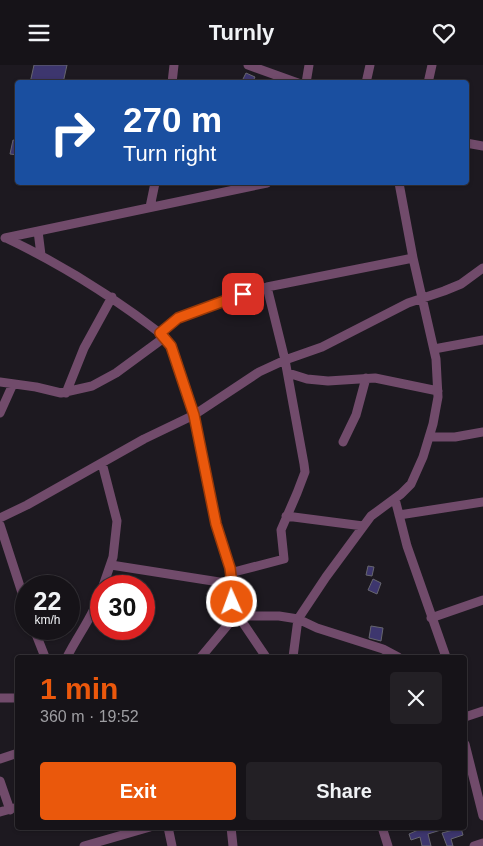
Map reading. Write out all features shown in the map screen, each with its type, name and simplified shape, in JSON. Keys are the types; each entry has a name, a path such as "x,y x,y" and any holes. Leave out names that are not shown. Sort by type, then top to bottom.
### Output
{"street":[{"path":"172,80 174,65"},
{"path":"248,65 290,80"},
{"path":"307,80 310,65"},
{"path":"367,80 370,65"},
{"path":"429,80 432,65"},
{"path":"150,207 155,185"},
{"path":"3,239 257,185"},
{"path":"293,655 298,619 326,577 372,516 411,484 423,457 429,437 438,391 434,349 413,258 399,185"},
{"path":"38,231 41,255"},
{"path":"3,239 41,255 112,297 163,335 171,346 194,415 216,524 230,573 235,619 264,655"},
{"path":"0,382 66,393 92,386 107,379 163,335 184,314 267,287 413,258"},
{"path":"0,518 27,505 144,439 194,415 259,372 285,360 322,347 366,326 393,310 461,284 483,268"},
{"path":"230,573 282,560 284,557 281,531 304,472 288,373 267,287"},
{"path":"66,393 84,348 112,297"},
{"path":"434,349 483,340"},
{"path":"288,373 307,379 328,381 379,378 438,391"},
{"path":"343,442 356,415 366,378"},
{"path":"0,413 13,384"},
{"path":"429,437 455,437 483,432"},
{"path":"102,463 117,521 107,575"},
{"path":"395,499 406,546 445,655"},
{"path":"399,515 483,502"},
{"path":"286,516 363,527"},
{"path":"0,525 16,575"},
{"path":"110,565 232,584"},
{"path":"431,618 483,600"},
{"path":"203,655 235,619 279,616 298,619 317,628 383,649 394,655"},
{"path":"68,655 90,619"},
{"path":"38,640 44,655"},
{"path":"0,698 15,698"},
{"path":"467,716 483,711"},
{"path":"467,752 483,816"},
{"path":"0,759 15,754"},
{"path":"0,781 14,808 0,812"},
{"path":"84,846 98,844 141,830"},
{"path":"169,830 172,846"},
{"path":"231,830 233,846"},
{"path":"383,830 388,846"},
{"path":"474,846 483,843"}],"building":[{"path":"34,65 67,65 64,80 31,80"},
{"path":"246,73 255,77 254,80 242,80"},
{"path":"13,140 15,140 15,155 10,154"},
{"path":"368,566 374,567 372,576 366,575"},
{"path":"373,579 381,583 377,594 368,590"},
{"path":"371,626 383,628 381,641 369,638"},
{"path":"418,830 441,830 428,834 431,846 422,846 420,837 411,840 409,834"},
{"path":"462,830 463,835 451,839 453,846 447,846 442,833"}],"route":[{"path":"232,602 230,568 217,529 194,415 171,346 160,333 184,314 243,294"}]}
